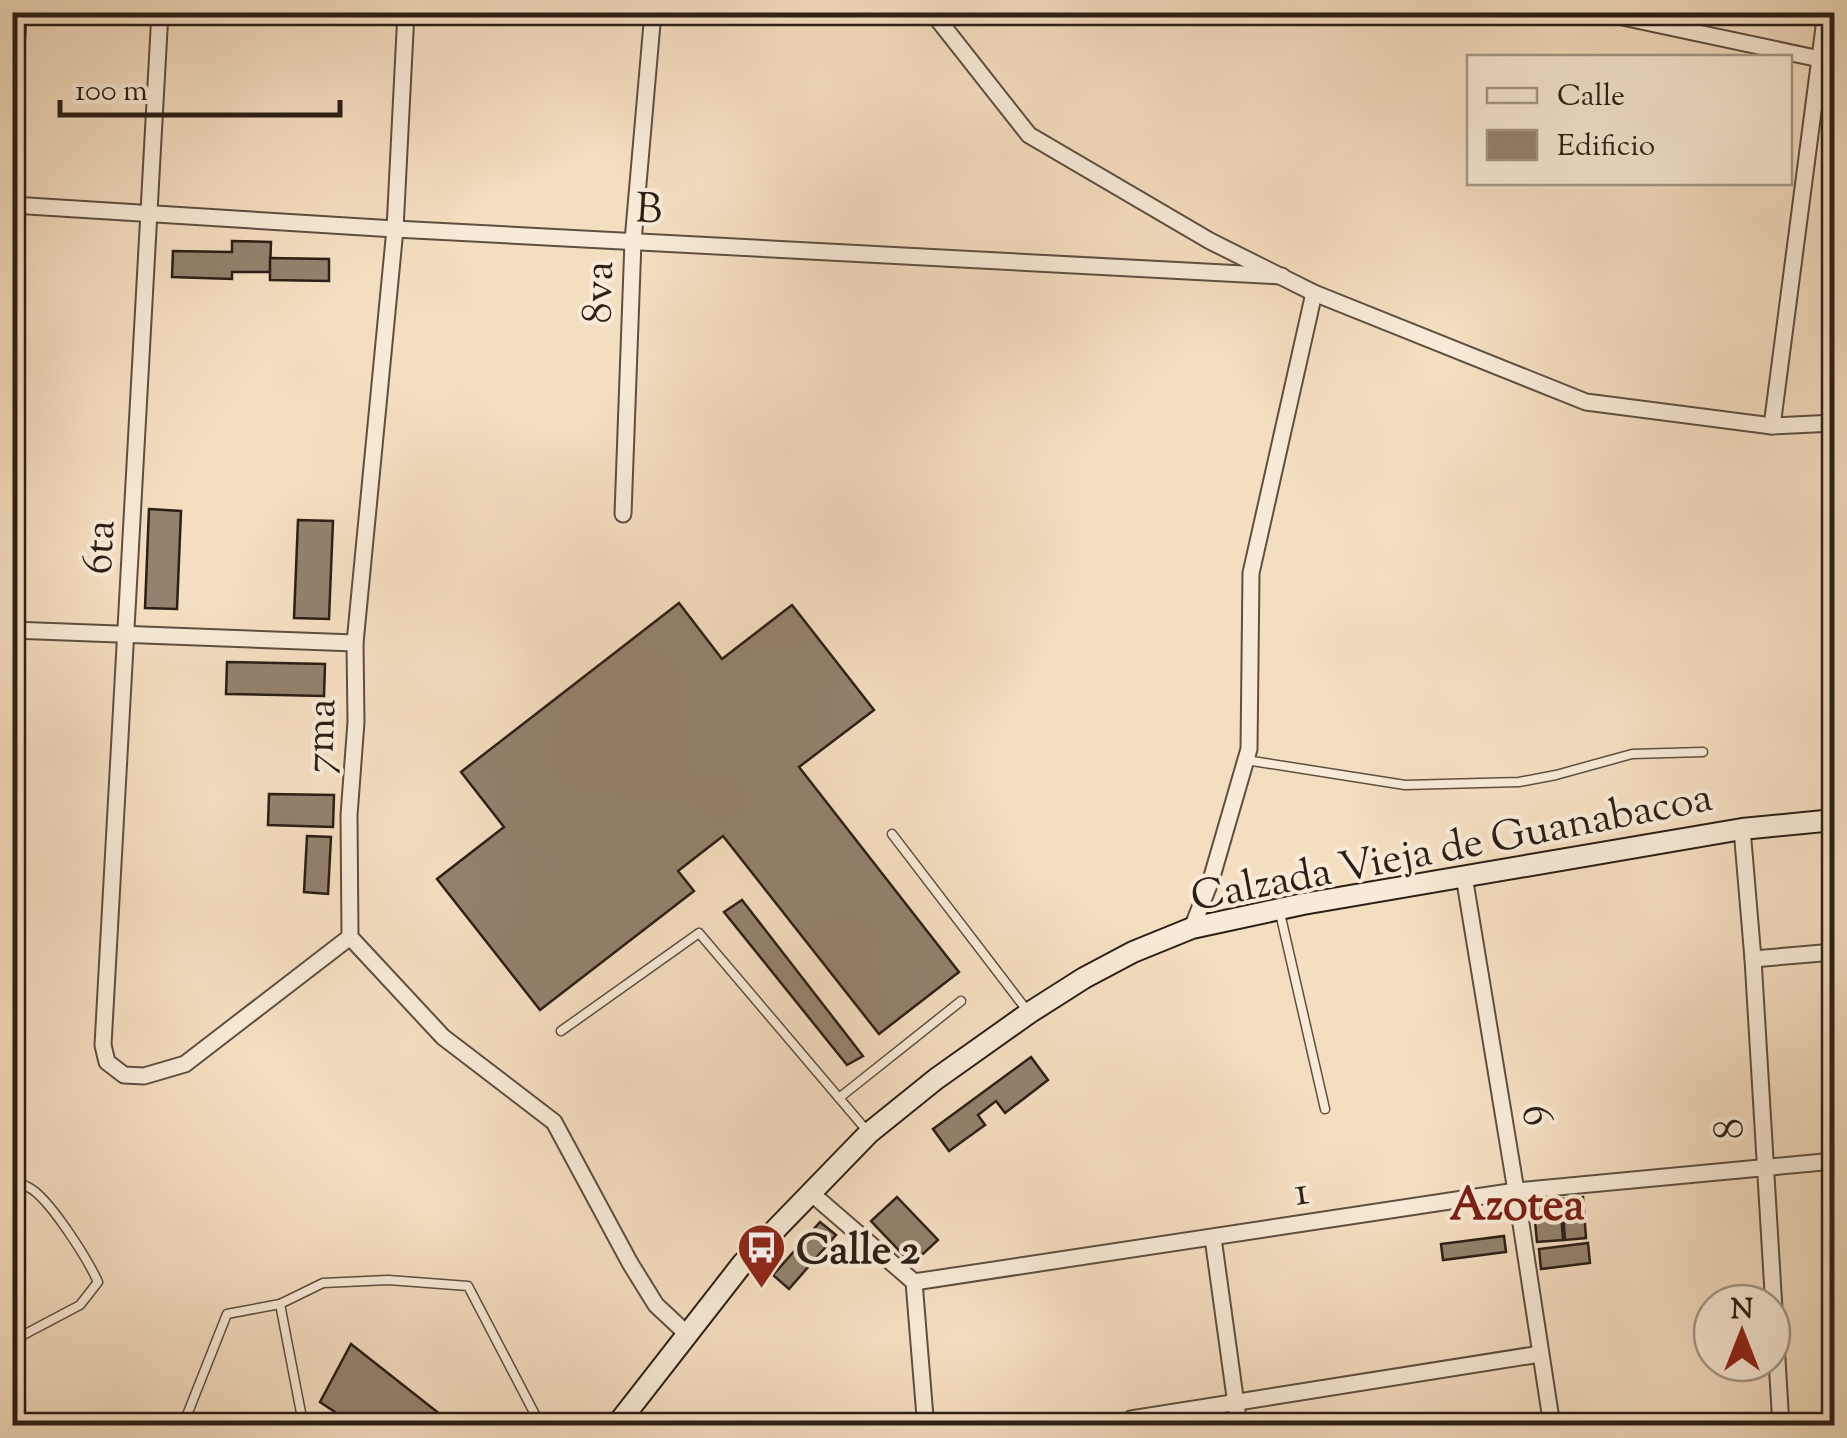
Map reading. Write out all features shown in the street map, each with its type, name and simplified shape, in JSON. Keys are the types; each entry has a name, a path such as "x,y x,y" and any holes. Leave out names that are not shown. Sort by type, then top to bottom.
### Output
{"main road":[{"name":"Calzada Vieja de Guanabacoa","path":"616,1426 743,1262 869,1133 1029,1013 1133,952 1192,928 1278,909 1742,829 1834,820"}],"street":[{"name":"6ta","path":"160,12 102,1045 107,1062 124,1075 144,1076 185,1064 350,937"},
{"name":"7ma","path":"350,937 349,815 356,722 355,642 395,229 406,12"},
{"name":"8va","path":"623,514 633,242 654,12"},
{"path":"932,12 1029,135 1210,241 1314,293 1586,402 1772,426 1834,423"},
{"path":"1598,12 1828,61"},
{"path":"1772,426 1828,61 1826,12"},
{"name":"B","path":"12,205 1282,276"},
{"path":"1192,928 1211,880 1249,748 1251,573 1314,293"},
{"path":"12,630 355,642"},
{"name":"8","path":"1742,829 1781,1426"},
{"name":"6","path":"1464,876 1552,1426"},
{"path":"350,937 443,1037 554,1122 656,1306 686,1333"},
{"path":"1753,958 1834,952"},
{"name":"1","path":"914,1282 1516,1191 1834,1161"},
{"path":"811,1192 914,1282 928,1426"},
{"path":"1213,1238 1239,1426"},
{"path":"1125,1426 1131,1418 1540,1354"}],"lane":[{"path":"1246,760 1405,785 1518,782 1632,754 1703,752"},
{"path":"892,834 1029,1013"},
{"path":"1278,909 1325,1109"},
{"path":"560,1031 699,934 869,1133"},
{"path":"839,1098 962,1001"},
{"path":"12,1185 24,1184 39,1194 89,1261 98,1282 80,1306 12,1342"},
{"path":"188,1415 227,1314 280,1304 323,1283 388,1280 468,1286 541,1426"},
{"path":"280,1304 302,1418 312,1426"}],"building":[{"path":"12,16 26,16 25,38 12,37"},
{"path":"232,241 271,242 270,272 232,272 232,279 172,277 173,251 232,252"},
{"path":"270,258 329,259 329,281 270,280"},
{"path":"149,509 181,511 177,609 145,608"},
{"path":"298,520 333,521 329,619 294,618"},
{"path":"679,603 722,659 792,605 874,710 799,767 959,972 879,1034 723,836 678,871 694,891 540,1010 437,879 504,827 461,772"},
{"path":"227,662 325,664 324,696 226,694"},
{"path":"269,794 334,795 333,827 268,825"},
{"path":"307,836 331,837 328,894 304,892"},
{"path":"742,900 863,1056 847,1065 724,912"},
{"path":"1031,1057 1048,1080 1005,1113 996,1101 978,1115 985,1125 949,1151 933,1129"},
{"path":"897,1197 938,1240 912,1264 871,1221"},
{"path":"1583,1197 1586,1238 1565,1240 1562,1199"},
{"path":"1560,1199 1563,1240 1537,1242 1533,1201"},
{"path":"820,1222 836,1235 789,1289 773,1275"},
{"path":"1504,1236 1506,1252 1443,1260 1441,1244"},
{"path":"1588,1243 1590,1263 1541,1269 1539,1249"},
{"path":"351,1344 455,1426 356,1426 320,1402"}],"place":[{"name":"Calle 2","path":"761,1290"}],"district":[{"name":"Azotea","path":"1517,1203"}]}
